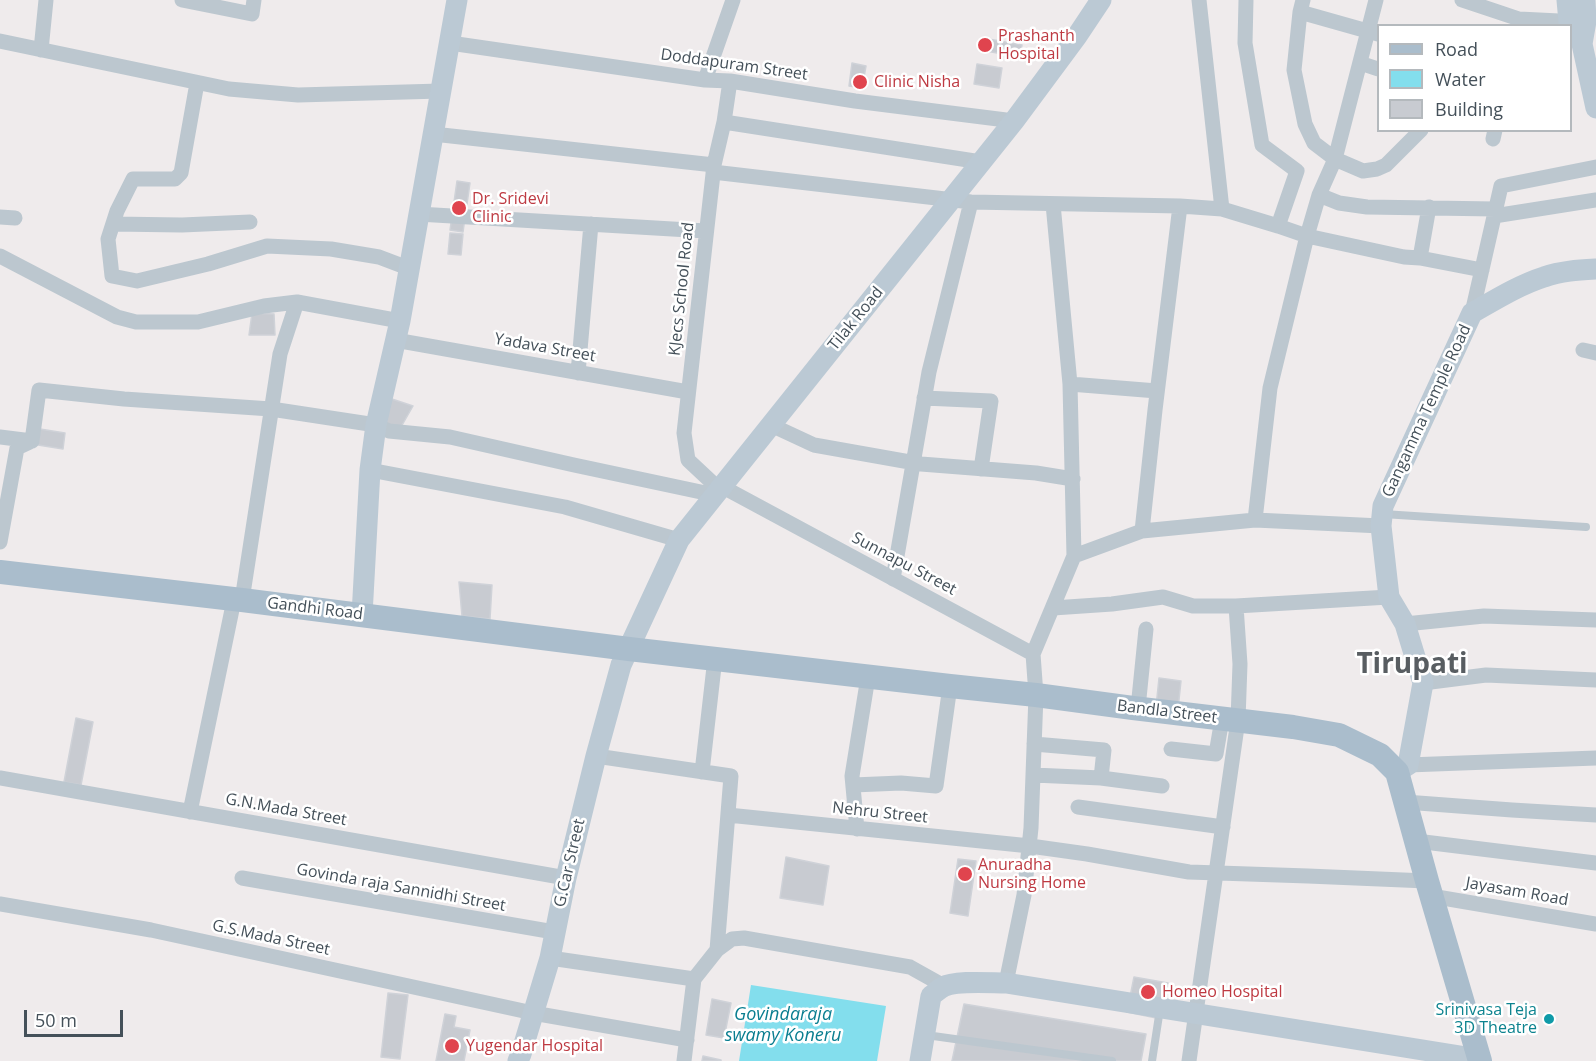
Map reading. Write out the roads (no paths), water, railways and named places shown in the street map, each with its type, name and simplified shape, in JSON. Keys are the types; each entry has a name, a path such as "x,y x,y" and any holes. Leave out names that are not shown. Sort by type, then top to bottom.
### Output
{"main road":[{"name":"Gandhi Road","path":"0,572 362,615 623,654"},
{"name":"Bandla Street","path":"623,654 715,658 1036,694 1293,727 1339,735 1403,769"},
{"path":"1403,769 1405,802 1480,1060"}],"street":[{"path":"41,50 46,0"},
{"path":"182,0 252,14 254,0"},
{"path":"362,615 370,470 376,425 397,330 457,0"},
{"path":"705,80 733,0"},
{"name":"Tilak Road","path":"623,654 675,538 1006,121 1077,36 1094,0"},
{"path":"1199,0 1222,209"},
{"path":"1246,0 1245,44 1262,144 1297,171 1278,226"},
{"path":"1255,520 1270,388 1306,236 1318,195 1335,159 1360,63 1373,33 1376,0"},
{"path":"1462,0 1493,18 1519,22 1577,22"},
{"path":"1567,0 1577,22 1596,103"},
{"path":"1577,22 1585,0"},
{"path":"1373,33 1302,6 1294,70 1305,124 1314,142 1335,159 1363,171 1386,165 1418,132"},
{"path":"0,41 229,89 298,95 441,91"},
{"name":"Doddapuram Street","path":"450,42 1006,121"},
{"path":"1360,63 1377,69"},
{"name":"KJecs School Road","path":"713,488 688,460 684,433 713,168 724,122 730,81"},
{"path":"197,83 181,173 175,179 133,179 117,211 108,239 112,276 137,281 208,264 267,246 331,249 379,257 408,268"},
{"path":"724,122 974,161"},
{"path":"433,134 713,168 943,200 1222,209 1306,236 1404,257 1482,270"},
{"path":"1472,313 1501,186 1596,167"},
{"path":"1318,195 1339,203 1367,207 1429,207 1495,212 1596,200"},
{"name":"Tilak Road","path":"713,488 771,425 893,274 943,200"},
{"path":"893,579 929,372 971,202"},
{"path":"1006,983 1024,895 1029,846 1036,694 1033,654 1074,556 1070,384 1053,204"},
{"path":"1142,531 1180,206"},
{"path":"1420,258 1429,207"},
{"path":"418,214 706,231"},
{"path":"113,224 182,225 250,222"},
{"path":"578,373 591,225"},
{"name":"Yadava Street","path":"0,256 117,317 136,322 198,322 264,306 297,302 397,330 578,373 688,392"},
{"name":"Gangamma Temple Road","path":"1403,769 1423,683 1406,624 1389,597 1381,520 1383,507 1472,313 1544,277 1573,270 1596,269"},
{"path":"190,812 238,600 280,354 297,302"},
{"path":"1070,384 1157,391"},
{"path":"32,441 39,390 124,399 271,409 376,425 389,431 450,437 574,465 713,488"},
{"path":"924,398 991,401 981,469"},
{"path":"771,425 814,445 913,463 1036,473 1072,479"},
{"path":"0,437 32,441"},
{"path":"0,542 17,448 32,441"},
{"path":"370,470 566,507 675,538"},
{"name":"Sunnapu Street","path":"713,488 893,579 1033,654"},
{"path":"1074,556 1142,531 1255,520 1381,520"},
{"path":"1053,608 1112,604 1164,597 1193,606 1236,606 1389,597"},
{"path":"1189,1061 1223,827 1230,719 1240,664 1236,606"},
{"path":"1406,624 1484,616 1596,620"},
{"path":"1138,708 1146,629"},
{"name":"G.Car Street","path":"518,1061 550,958 566,878 623,654"},
{"path":"702,772 715,658"},
{"path":"1423,683 1486,675 1596,680"},
{"path":"857,829 852,776 868,676"},
{"path":"853,785 901,783 936,786 950,686"},
{"path":"1171,749 1216,754 1230,719"},
{"path":"1034,744 1104,750 1101,778"},
{"path":"596,756 731,776 717,950"},
{"path":"1403,769 1596,758"},
{"path":"1033,775 1101,778 1162,786"},
{"name":"G.N.Mada Street","path":"0,778 566,878"},
{"path":"1405,802 1596,815"},
{"path":"1078,807 1223,827"},
{"name":"Nehru Street","path":"728,815 1029,846 1189,872 1216,873"},
{"path":"1416,841 1596,862"},
{"name":"Jayasam Road","path":"1216,873 1429,889 1596,924"},
{"name":"Govinda raja Sannidhi Street","path":"242,878 554,932"},
{"name":"G.S.Mada Street","path":"0,907 151,930 533,1012 687,1040"},
{"path":"684,1061 694,979 717,950 732,939 744,938 910,967 944,986"},
{"path":"550,958 694,979"},
{"path":"920,1061 931,996 944,986 1006,983 1480,1060"}],"lane":[{"path":"1381,520 1586,527"},
{"path":"1152,1061 1160,1008"},
{"path":"924,1035 1112,1061"}],"water":[{"name":"Govindaraja swamy Koneru","path":"751,985 886,1006 877,1061 739,1061"}],"place":[{"name":"Prashanth Hospital","path":"985,45"},
{"name":"Clinic Nisha","path":"860,82"},
{"name":"Dr. Sridevi Clinic","path":"459,208"},
{"name":"Anuradha Nursing Home","path":"965,874"},
{"name":"Homeo Hospital","path":"1148,992"},
{"name":"Srinivasa Teja 3D Theatre","path":"1549,1019"},
{"name":"Yugendar Hospital","path":"452,1046"}],"district":[{"name":"Tirupati","path":"1412,665"}]}
